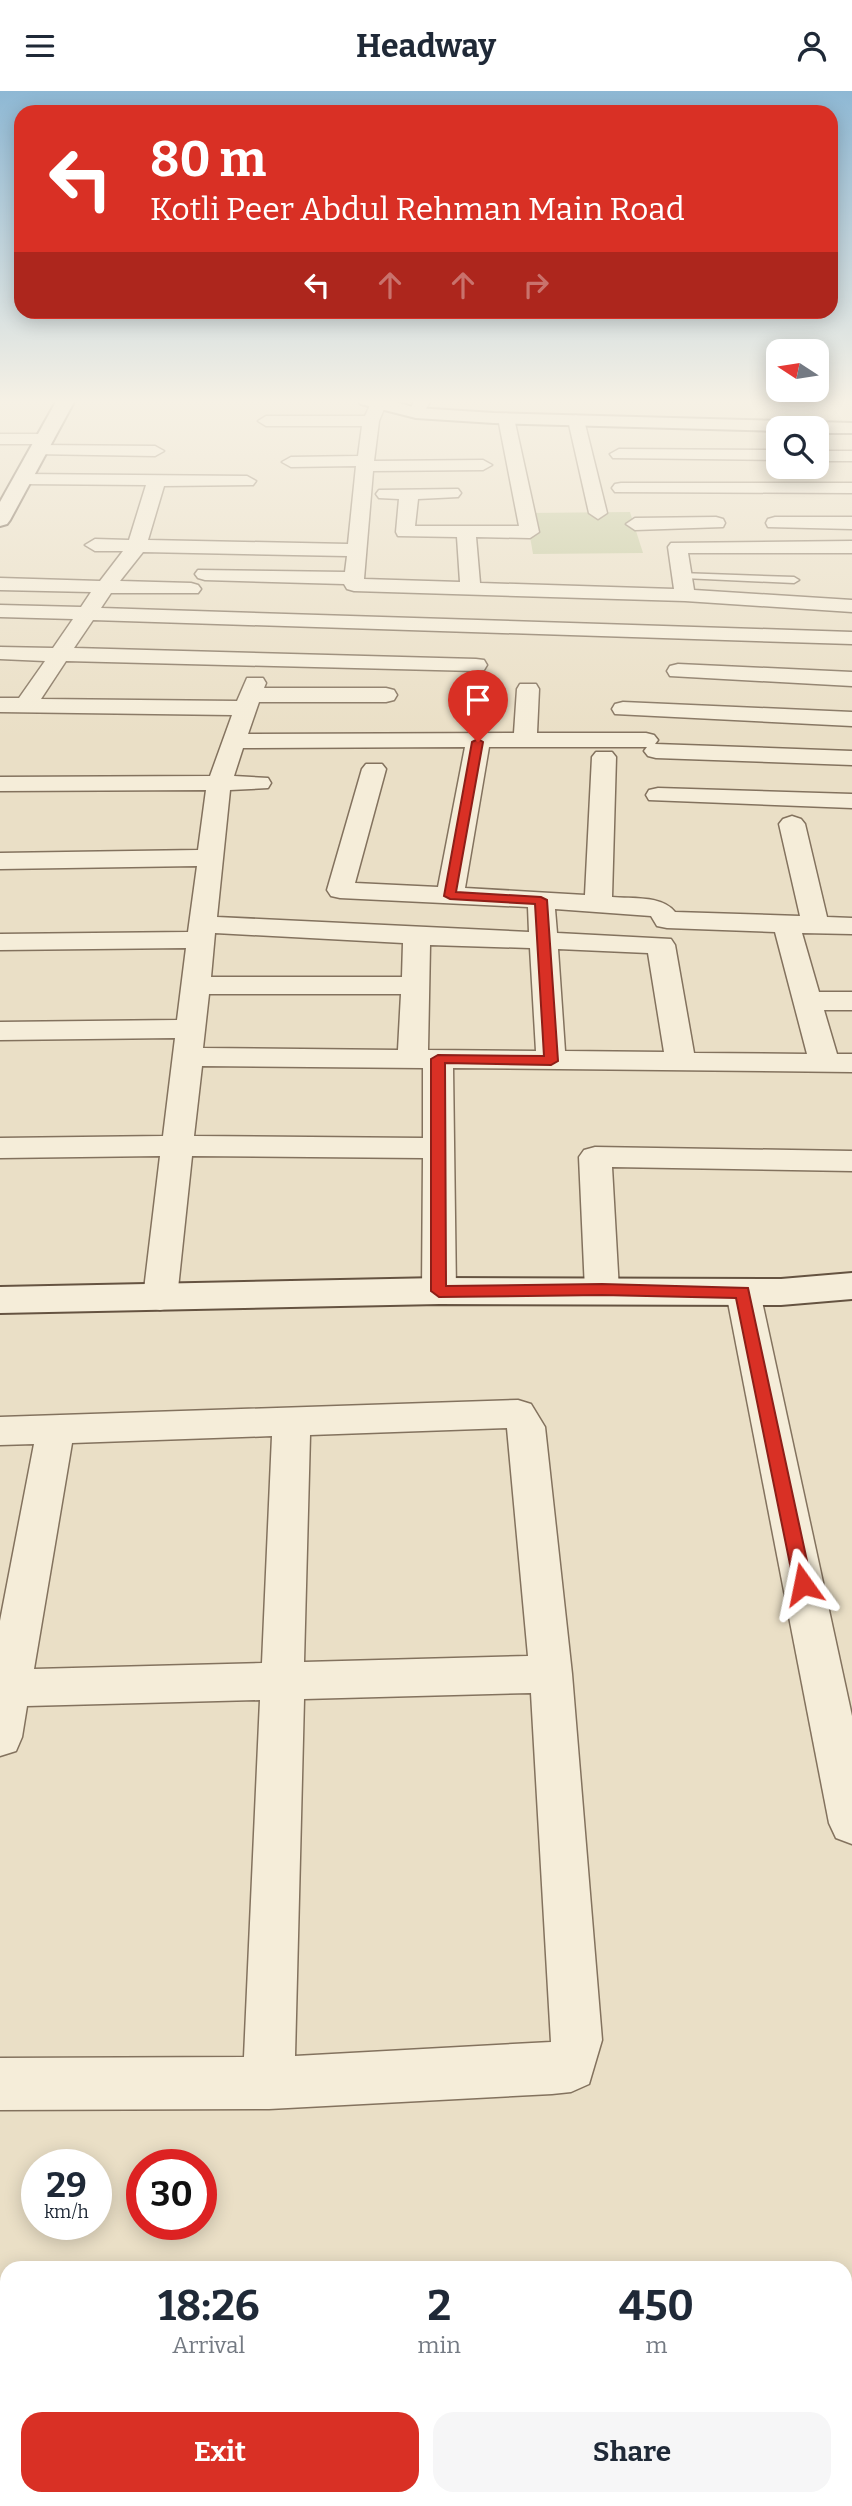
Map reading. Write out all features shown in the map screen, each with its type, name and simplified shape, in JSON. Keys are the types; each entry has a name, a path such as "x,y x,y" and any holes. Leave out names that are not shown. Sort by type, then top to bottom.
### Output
{"street":[{"path":"25,706 105,587 137,546 147,513"},
{"path":"342,622 354,581 359,513"},
{"path":"407,513 405,531 530,532 525,513"},
{"path":"635,524 730,523"},
{"path":"757,523 852,523"},
{"path":"466,531 470,588"},
{"path":"95,545 356,549"},
{"path":"684,585 678,547 852,547"},
{"path":"205,574 470,588 684,585 852,606"},
{"path":"0,584 191,589"},
{"path":"0,611 852,638"},
{"path":"0,653 476,665"},
{"path":"678,671 852,679"},
{"path":"525,741 528,689"},
{"path":"160,1298 219,783 250,695"},
{"path":"0,705 250,695 386,695"},
{"path":"642,744 623,699 852,719"},
{"path":"234,741 525,741 642,744 852,758"},
{"path":"450,896 478,742"},
{"path":"598,903 604,758"},
{"path":"374,769 340,890 598,903 659,909 667,921 852,926"},
{"path":"0,786 259,783"},
{"path":"658,795 852,801"},
{"path":"792,824 815,925"},
{"path":"0,861 210,858"},
{"path":"541,900 551,1061"},
{"path":"0,1031 425,1059 838,1063 808,1001 786,924"},
{"path":"0,942 201,932 417,936 661,945 681,1062"},
{"path":"417,936 415,986 439,1148 439,1291"},
{"path":"195,985 415,986"},
{"path":"808,1001 852,1001"},
{"path":"0,1148 439,1148"},
{"path":"602,1290 595,1157 852,1161"},
{"path":"0,1300 439,1291 743,1292 840,1289 852,1286"},
{"path":"743,1292 852,1823"},
{"path":"0,1431 517,1414 526,1427 551,1674 577,2040 572,2066 269,2083 0,2084"},
{"path":"269,2083 291,1423"},
{"path":"0,1737 4,1688 55,1431"},
{"path":"4,1688 282,1683 551,1674"}],"lane":[{"path":"684,585 794,580"}],"green space":[{"path":"526,513 630,513 643,553 533,554"}],"route":[{"path":"478,742 450,896 541,900 551,1061 438,1059 439,1291 743,1292 803,1584"}]}
